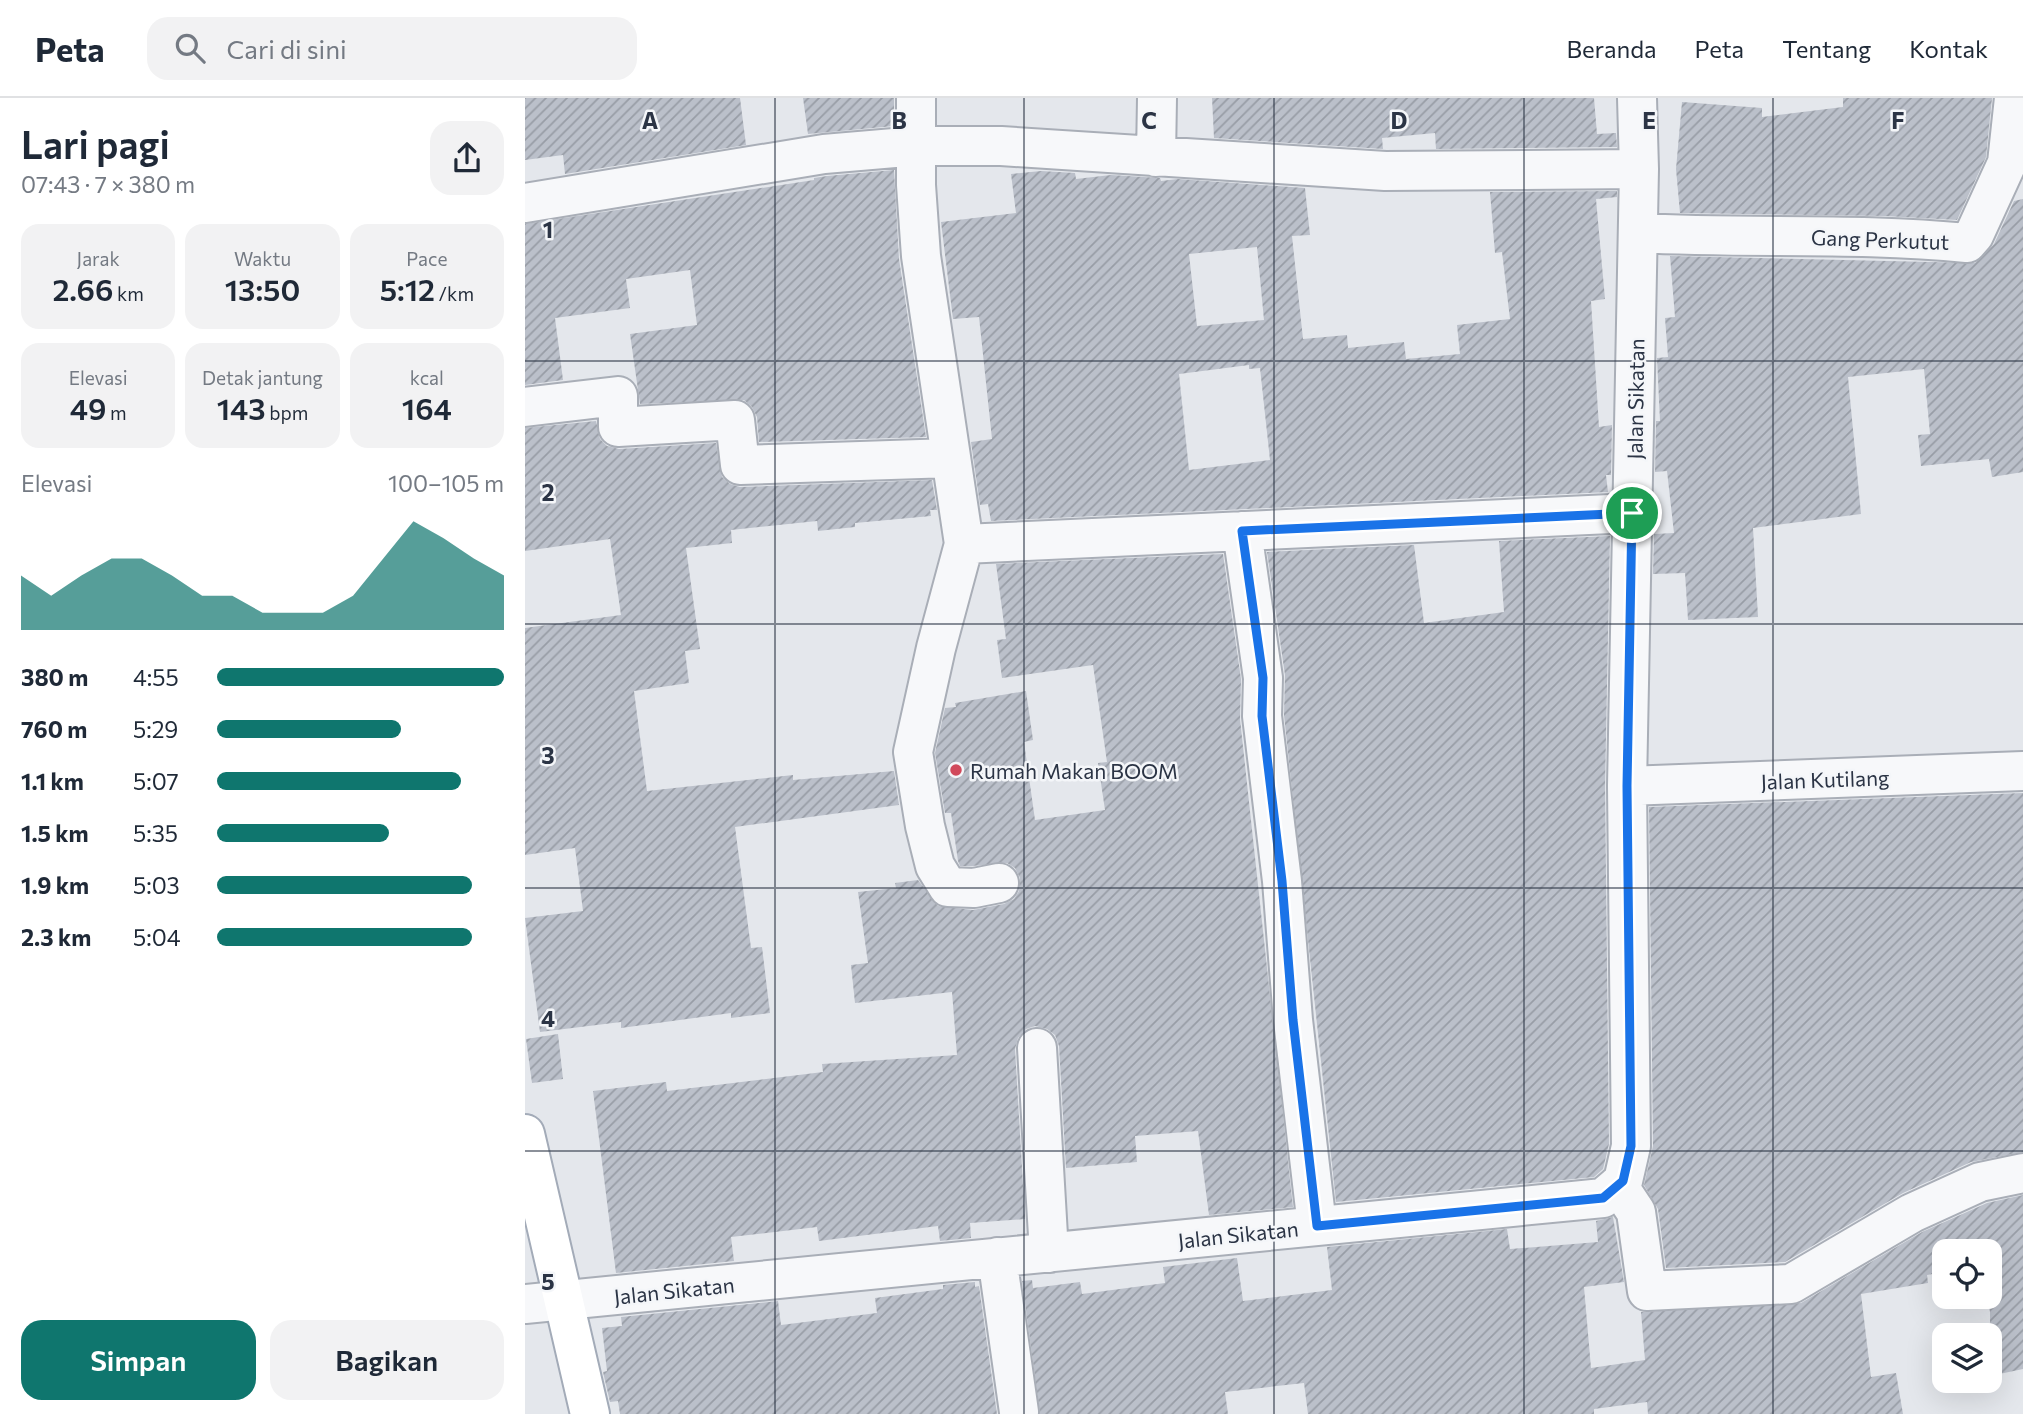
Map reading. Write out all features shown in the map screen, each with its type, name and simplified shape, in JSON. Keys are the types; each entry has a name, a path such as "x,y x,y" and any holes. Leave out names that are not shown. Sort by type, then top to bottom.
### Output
{"main road":[{"path":"525,1134 543,1303 590,1414"}],"street":[{"path":"916,98 916,185 921,256 964,544 936,648 913,752 915,778 925,826 941,880 948,887 974,888 999,883"},
{"path":"1156,157 1157,98"},
{"name":"Jalan Sikatan","path":"543,1303 1603,1198 1623,1181 1631,1146 1627,786 1639,169 1637,98"},
{"name":"Gang Perkutut","path":"1638,233 1729,238 1852,234 1967,243 1974,235 2007,163 2014,98"},
{"path":"525,203 824,154 918,146 1001,146 1385,171 1639,169"},
{"path":"525,407 618,396 618,427 735,420 740,465 951,458"},
{"path":"964,544 1632,513"},
{"path":"1242,531 1263,678 1262,716 1282,881 1293,1020 1317,1226"},
{"name":"Jalan Kutilang","path":"1627,786 2023,771"},
{"path":"1037,1048 1049,1252"},
{"path":"1618,1185 1636,1212 1647,1290 1659,1290 1791,1284 1912,1213 1980,1182 2023,1173"},
{"path":"997,1257 1019,1412"}],"building":[{"path":"525,98 740,98 746,145 565,174 563,155 525,160"},
{"path":"803,98 894,98 894,126 808,134"},
{"path":"1212,98 1594,98 1597,134 1616,133 1617,147 1436,149 1435,133 1382,138 1383,149 1214,138"},
{"path":"1843,98 1992,98 1986,157 1957,220 1885,216 1680,213 1676,169 1682,102 1762,108 1762,117 1843,107"},
{"path":"894,170 899,259 926,437 759,442 757,417 752,407 744,400 640,404 630,334 697,325 690,270 626,279 630,308 555,318 563,380 525,385 525,224 827,176"},
{"path":"1041,171 1075,173 1076,179 1111,175 1160,178 1161,181 1178,179 1305,188 1310,235 1292,236 1303,339 1347,335 1348,348 1404,342 1406,359 1460,354 1457,325 1510,319 1502,252 1495,253 1490,192 1617,191 1617,197 1596,199 1605,299 1591,301 1599,427 1612,425 1611,475 1606,475 1608,492 991,521 988,504 980,505 971,442 992,439 979,317 953,319 941,222 1016,213 1011,174","holes":["1257,247 1264,320 1197,326 1189,254","1249,365 1249,369 1260,368 1270,460 1189,470 1179,374"]},
{"path":"2023,199 2023,472 1992,477 1989,459 1921,466 1918,435 1930,434 1924,369 1848,377 1861,514 1753,528 1758,617 1688,620 1685,573 1653,574 1654,534 1674,533 1667,471 1655,472 1656,421 1660,421 1657,358 1668,357 1665,318 1675,317 1670,256 1975,263 1994,244 2014,201"},
{"path":"596,421 600,439 607,446 619,449 716,443 722,477 730,484 740,487 932,480 937,510 930,510 931,516 855,523 855,527 818,531 817,521 731,530 732,543 686,548 700,649 685,651 689,683 634,691 647,791 793,775 793,780 894,771 899,805 735,827 751,948 762,947 770,1013 731,1018 731,1013 621,1028 621,1022 540,1032 525,918 583,911 575,848 525,855 525,628 621,615 610,539 525,551 525,428"},
{"path":"1610,536 1605,786 1609,1144 1603,1169 1594,1177 1336,1202 1284,715 1285,675 1267,552 1414,545 1424,623 1504,612 1499,541"},
{"path":"1223,554 1241,679 1240,719 1293,1207 1209,1215 1198,1131 1135,1136 1137,1162 1066,1168 1059,1046 1055,1035 1047,1029 1035,1026 1026,1029 1018,1038 1015,1049 1025,1219 970,1223 971,1238 940,1241 938,1226 819,1241 817,1227 731,1237 734,1261 616,1273 593,1091 666,1082 667,1091 823,1072 822,1064 957,1055 952,992 855,1003 851,965 868,963 858,892 896,888 895,883 918,880 938,906 973,910 1004,904 1014,899 1019,891 1020,878 1015,868 1007,863 960,866 951,813 945,813 935,753 945,708 956,707 955,703 1026,691 1033,740 1024,742 1035,820 1105,810 1098,763 1107,762 1093,665 1002,678 997,640 1006,639 996,564"},
{"path":"2023,793 2023,1152 1971,1162 1903,1193 1785,1262 1666,1268 1658,1209 1644,1185 1653,1146 1649,807"},
{"path":"558,1034 563,1079 532,1083 526,1039"},
{"path":"2023,1195 2023,1369 2002,1373 2002,1323 1990,1323 1989,1309 2002,1309 2002,1239 1932,1239 1932,1274 1927,1275 1928,1283 1861,1294 1871,1377 1896,1373 1903,1414 1648,1414 1647,1402 1594,1409 1594,1414 1308,1414 1304,1383 1225,1392 1228,1414 1040,1414 1022,1281 1032,1280 1033,1288 1080,1282 1082,1294 1165,1283 1163,1267 1237,1258 1243,1301 1332,1290 1327,1247 1507,1229 1510,1249 1598,1242 1596,1221 1613,1217 1624,1282 1584,1287 1591,1368 1645,1360 1641,1312 1801,1303 1922,1232 1987,1203"},
{"path":"975,1282 975,1287 979,1286 997,1414 620,1414 618,1401 610,1402 603,1372 607,1371 602,1328 622,1326 621,1317 778,1301 781,1325 877,1313 875,1298"}],"place":[{"name":"Rumah Makan BOOM","path":"956,770"}],"route":[{"path":"1632,513 1627,786 1631,1146 1623,1181 1603,1198 1317,1226 1293,1020 1282,881 1262,716 1263,678 1242,531 1632,513"}]}
